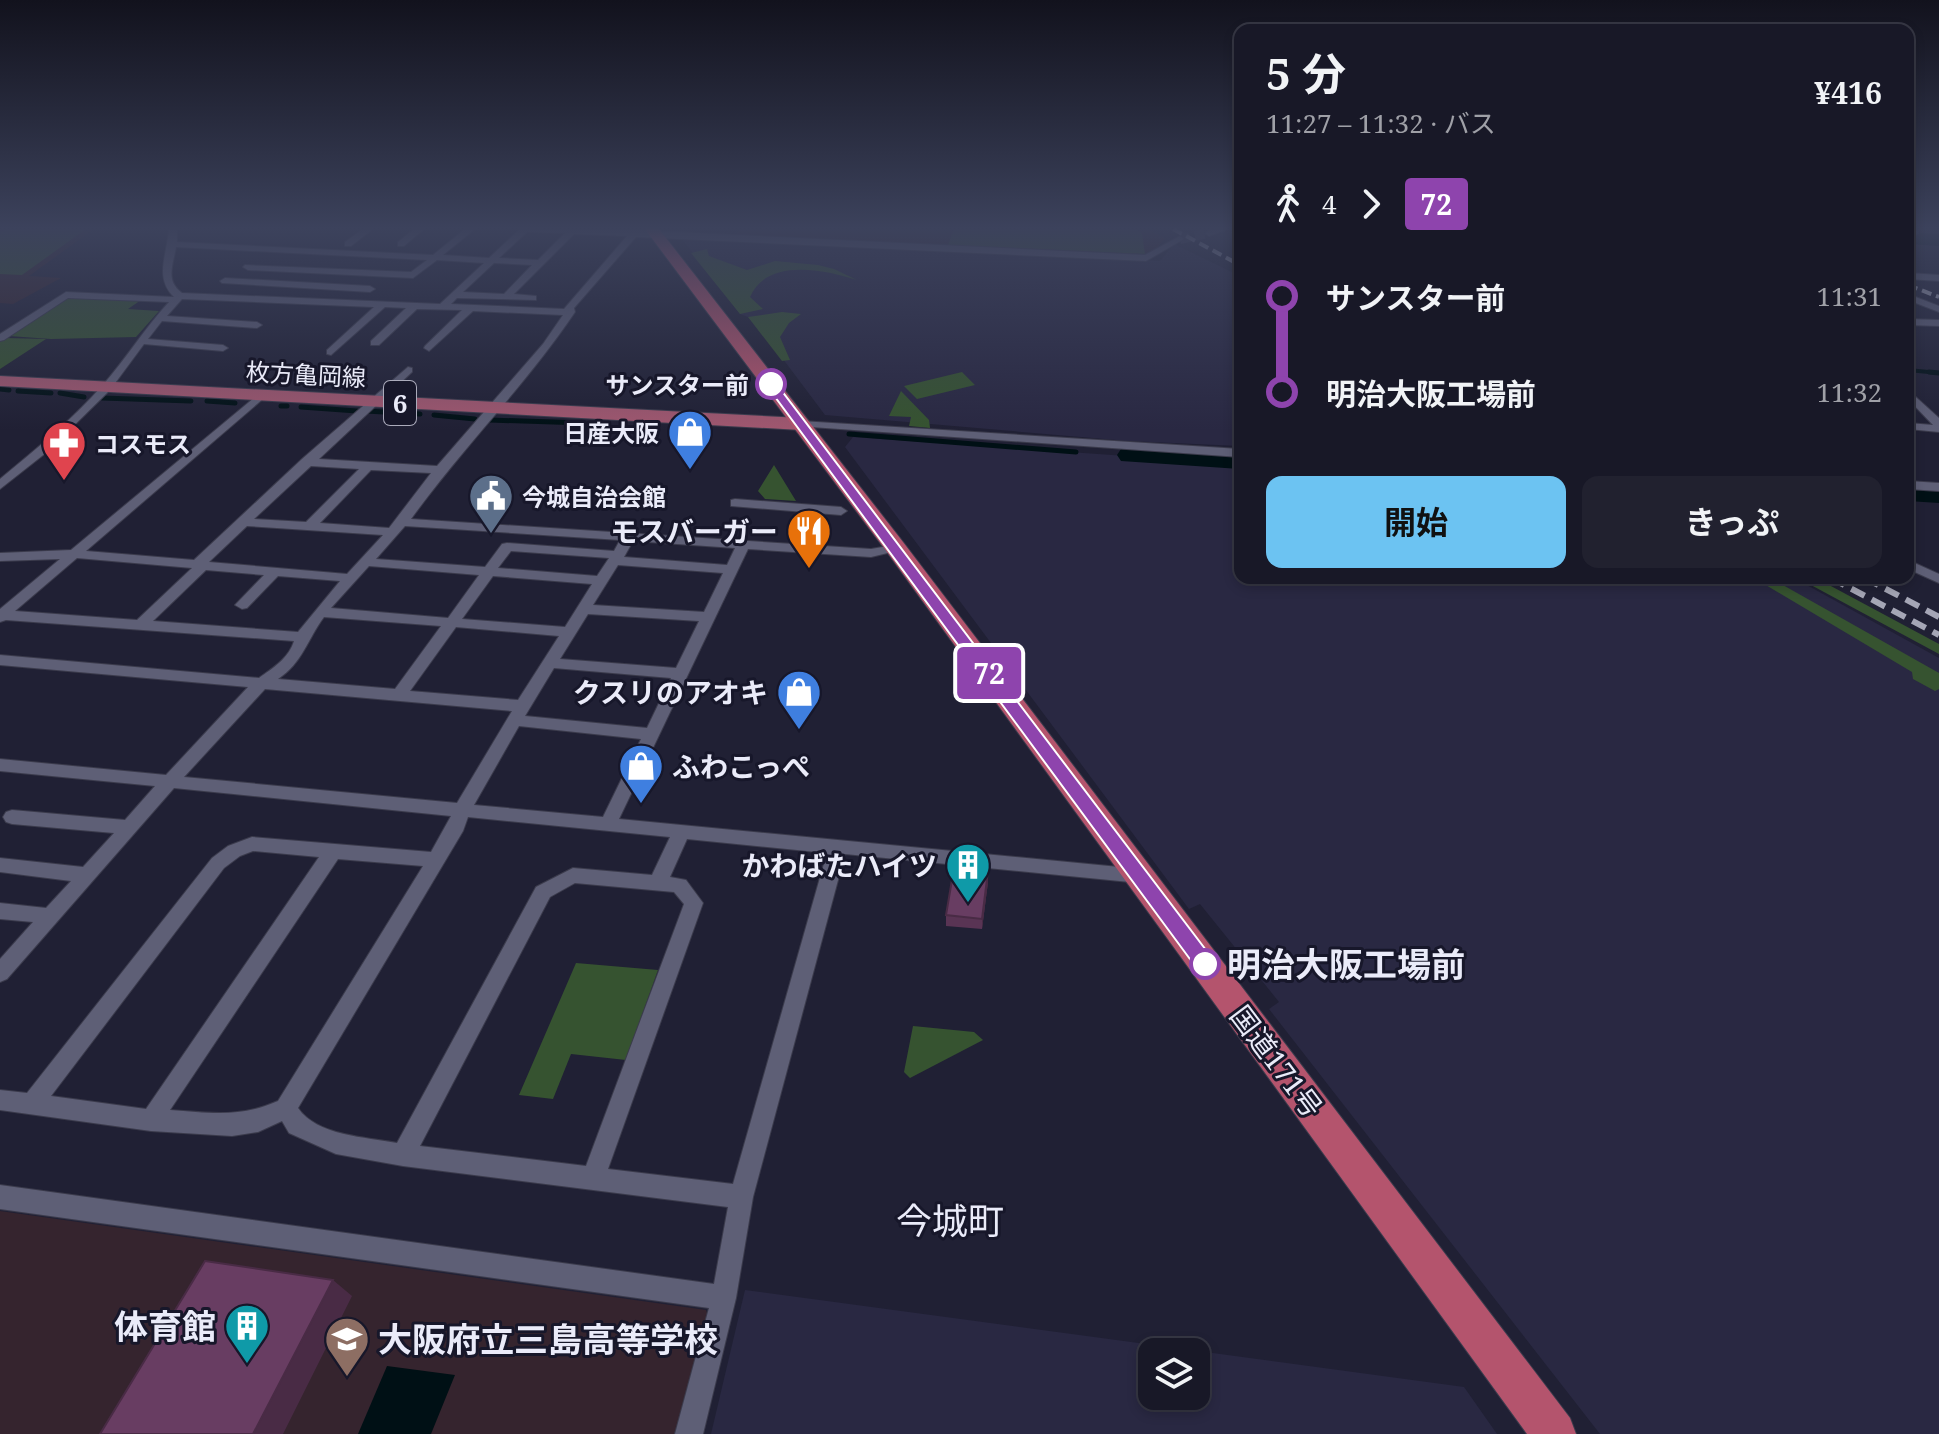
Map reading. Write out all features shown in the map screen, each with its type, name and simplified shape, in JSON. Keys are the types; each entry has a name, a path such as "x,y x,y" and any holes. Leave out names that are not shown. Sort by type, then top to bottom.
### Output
{"highway":[{"name":"国道171号","path":"699,296 895,547 1554,1434"}],"main road":[{"name":"枚方亀岡線","path":"0,381 801,424"}],"street":[{"path":"0,338 65,296"},
{"path":"101,296 570,312"},
{"path":"196,298 200,296"},
{"path":"351,304 361,296"},
{"path":"441,308 455,296"},
{"path":"479,296 533,298"},
{"path":"0,973 170,781 260,684 282,669 301,647 302,637 320,612 397,527 440,470 547,346 570,312 569,308 582,296"},
{"path":"0,485 43,449 106,388 141,341 179,298"},
{"path":"1914,299 1939,309"},
{"path":"262,308 273,300"},
{"path":"331,352 382,305"},
{"path":"350,334 379,339 413,307"},
{"path":"429,348 469,309"},
{"path":"160,318 238,324 253,321"},
{"path":"1914,322 1939,323"},
{"path":"141,341 223,348"},
{"path":"140,626 242,522 408,370"},
{"path":"1,616 260,396"},
{"path":"1914,401 1939,427"},
{"path":"801,424 1234,453"},
{"path":"1914,426 1939,427"},
{"path":"306,462 440,470"},
{"path":"309,527 368,466"},
{"path":"1914,492 1939,487"},
{"path":"1914,494 1939,498"},
{"path":"735,503 841,511"},
{"path":"242,522 309,527 520,528 871,553 895,547"},
{"path":"398,696 520,528"},
{"path":"0,1100 151,1120 232,1125 258,1121 286,1108 457,826 461,812 518,713 629,537"},
{"path":"608,824 743,546"},
{"path":"507,547 731,569"},
{"path":"0,557 72,554 350,578"},
{"path":"365,562 603,581"},
{"path":"1914,567 1939,579"},
{"path":"242,605 275,571"},
{"path":"585,609 708,617"},
{"path":"320,612 570,632"},
{"path":"1,616 302,637"},
{"path":"0,660 398,696 650,734"},
{"path":"550,663 679,673"},
{"path":"0,765 1140,876"},
{"path":"12,817 128,827"},
{"path":"658,883 681,832"},
{"path":"32,1104 225,856 252,844 436,860"},
{"path":"689,1434 724,1298 741,1197 838,847"},
{"path":"151,1120 333,851"},
{"path":"0,865 86,875"},
{"path":"403,1155 543,892 573,875 679,885 694,903 593,1178"},
{"path":"0,911 51,916"},
{"path":"286,1108 297,1125 336,1143 403,1155 741,1197"},
{"path":"0,1197 724,1298"}],"shaded area":[{"path":"0,296 28,296 13,304 0,303"},
{"path":"726,296 1234,296 1234,446 1128,441 825,415 765,335 748,317 740,314"},
{"path":"853,437 1234,464 1234,584 1805,584 1939,658 1939,1434 1600,1434 1269,1009 1279,1002 1200,904 1189,909 845,447"},
{"name":"大阪府立三島高等学校","path":"0,1211 706,1310 710,1322 680,1434 0,1434"},
{"path":"745,1290 1138,1343 1138,1410 1210,1410 1210,1353 1464,1387 1497,1434 711,1434"},
{"path":"387,1366 455,1375 431,1434 358,1434"}],"green space":[{"path":"725,296 751,296 763,309 740,314"},
{"path":"67,297 141,300 128,309 159,311 136,337 51,339 9,336"},
{"path":"782,312 801,314 789,323 780,337 790,360 782,361 748,317"},
{"path":"6,338 46,339 0,369 0,341"},
{"path":"962,372 975,385 917,399 904,386"},
{"path":"901,391 929,420 930,428 909,426 911,417 889,416"},
{"path":"774,465 796,501 765,499 758,491"},
{"path":"1764,584 1781,584 1939,673 1939,689 1935,691 1913,679 1912,672"},
{"path":"1809,584 1827,584 1939,644 1939,654"},
{"path":"576,963 658,970 626,1060 571,1054 553,1099 519,1095"},
{"path":"913,1026 974,1032 983,1040 910,1078 904,1072"}],"building":[{"name":"かわばたハイツ","path":"954,868 988,871 982,919 946,915"},
{"name":"体育館","path":"205,1261 333,1280 253,1434 100,1434"}],"waterway":[{"path":"1914,371 1939,373 1929,372"},
{"path":"0,389 9,390"},
{"path":"18,391 51,393"},
{"path":"60,393 84,397"},
{"path":"102,398 191,401"},
{"path":"207,401 235,403"},
{"path":"281,406 287,406"},
{"path":"301,407 357,411"},
{"path":"366,411 420,414"},
{"path":"434,415 475,419"},
{"path":"490,420 584,423"},
{"path":"849,434 1076,452"},
{"path":"1131,455 1234,460"},
{"path":"1914,492 1939,494"}],"railway":[{"path":"1842,584 1939,635"},
{"path":"1876,584 1939,617"}],"bus line":[{"name":"72","path":"771,384 1205,964"}],"place":[{"name":"サンスター前","path":"771,384"},
{"name":"日産大阪","path":"690,471"},
{"name":"コスモス","path":"64,482"},
{"name":"今城自治会館","path":"491,535"},
{"name":"モスバーガー","path":"809,570"},
{"name":"クスリのアオキ","path":"799,731"},
{"name":"ふわこっぺ","path":"641,805"},
{"name":"かわばたハイツ","path":"968,904"},
{"name":"明治大阪工場前","path":"1205,964"},
{"name":"体育館","path":"247,1365"},
{"name":"大阪府立三島高等学校","path":"347,1378"}],"district":[{"name":"今城町","path":"950,1220"}]}
